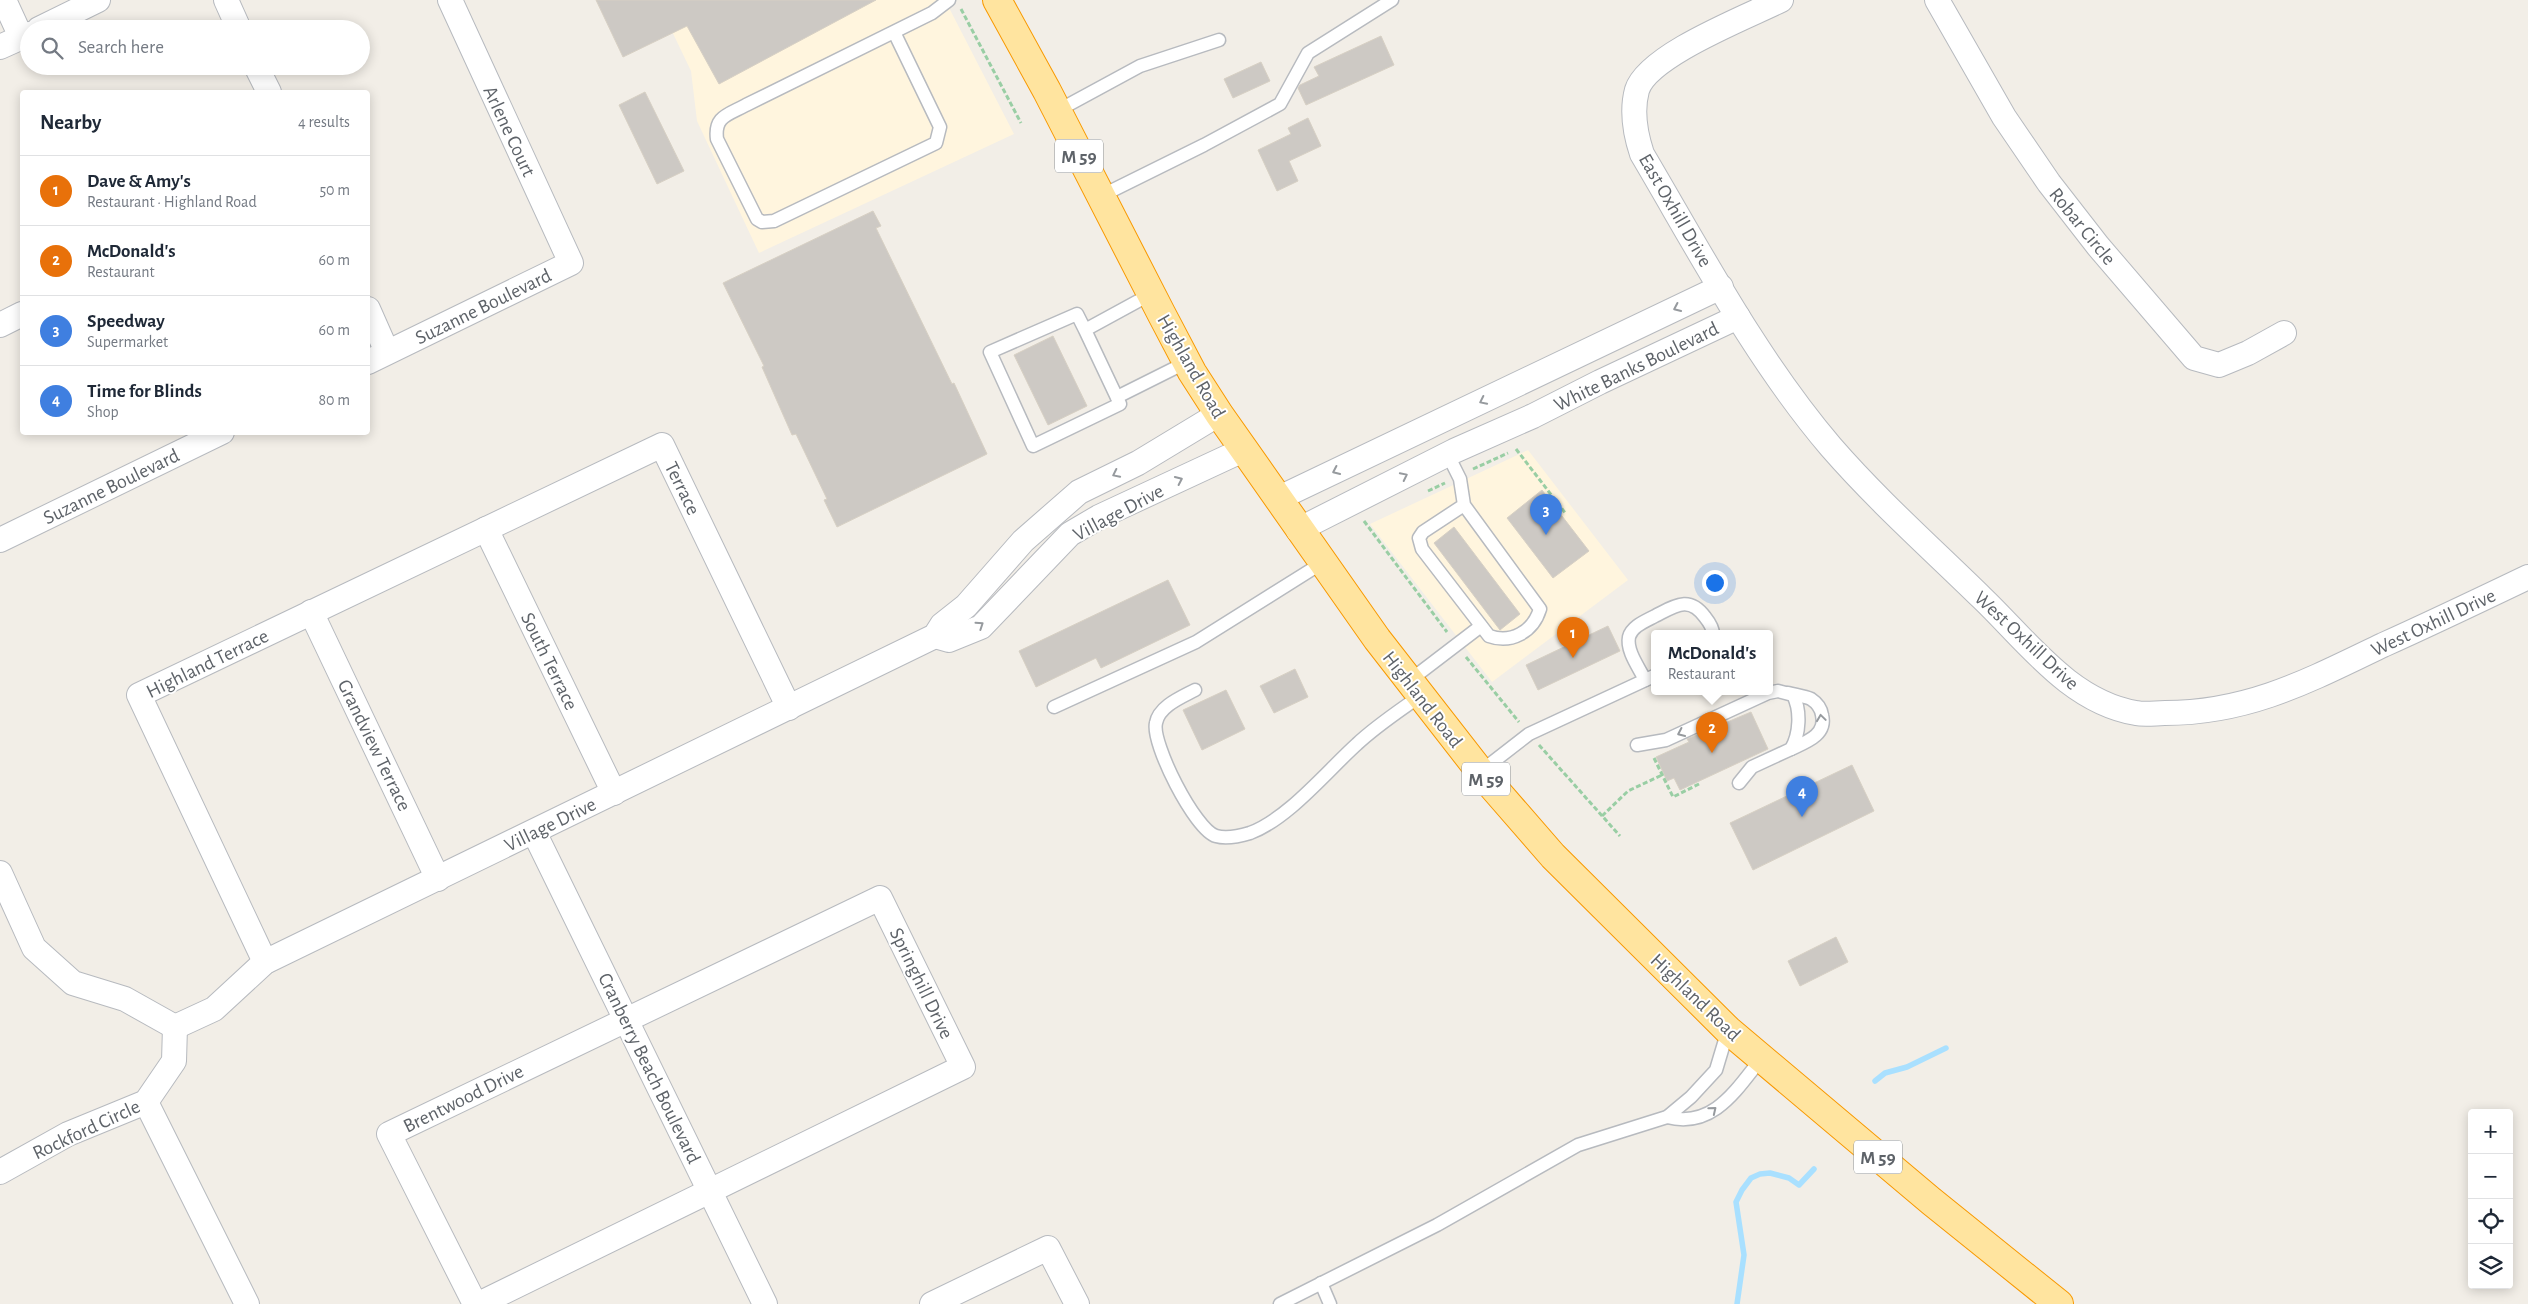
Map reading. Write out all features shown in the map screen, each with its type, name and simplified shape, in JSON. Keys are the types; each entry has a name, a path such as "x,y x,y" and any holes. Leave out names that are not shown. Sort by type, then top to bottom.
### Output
{"highway":[{"name":"Highland Road","path":"997,0 1057,111 1099,197 1187,362 1219,414 1322,563 1480,772 1553,856 1728,1030 2059,1304"}],"street":[{"path":"4,0 20,20"},
{"path":"57,20 98,0"},
{"path":"226,0 235,20"},
{"name":"Arlene Court","path":"450,0 571,263"},
{"name":"East Oxhill Drive","path":"1738,317 1642,154 1636,135 1634,112 1638,89 1649,71 1667,56 1781,0"},
{"name":"Robar Circle","path":"1937,0 2004,117 2049,183 2098,246 2194,358 2218,365 2248,354 2284,333"},
{"path":"0,47 20,38"},
{"path":"260,75 268,90"},
{"name":"Suzanne Boulevard","path":"377,357 571,263"},
{"name":"White Banks Boulevard","path":"1277,499 1721,287"},
{"path":"0,325 20,315"},
{"name":"White Banks Boulevard","path":"1298,530 1451,453 1533,416 1738,317"},
{"name":"West Oxhill Drive","path":"1738,317 1779,379 1831,447 1916,536 1983,598 2046,663 2090,698 2136,713 2200,713 2254,701 2307,681 2528,577"},
{"path":"370,320 377,357"},
{"name":"White Banks Boulevard","path":"1517,384 1533,416"},
{"name":"Village Drive","path":"175,1027 214,1009 265,962 935,636 942,625 966,606 1024,541 1080,492 1138,463 1219,414"},
{"path":"1439,422 1451,453"},
{"name":"Suzanne Boulevard","path":"1,538 216,435"},
{"name":"Terrace","path":"486,528 662,445 789,708"},
{"name":"Village Drive","path":"935,636 950,640 981,627 1070,534 1099,517 1243,450"},
{"name":"Highland Terrace","path":"265,962 138,695 486,528"},
{"name":"South Terrace","path":"486,528 614,793"},
{"name":"Grandview Terrace","path":"311,612 438,878"},
{"name":"Cranberry Beach Boulevard","path":"534,832 766,1304"},
{"path":"0,873 34,948 73,983 125,999 175,1027"},
{"name":"Springhill Drive","path":"626,1018 880,898 963,1067 711,1192"},
{"name":"Brentwood Drive","path":"475,1304 389,1134 626,1018"},
{"name":"Rockford Circle","path":"0,1172 68,1134 146,1102 174,1061 175,1027"},
{"path":"146,1102 247,1304"},
{"path":"479,1304 711,1192"},
{"path":"932,1304 1048,1248 1076,1304"}],"lane":[{"path":"894,32 940,127 936,143 774,220 762,222 757,219 717,139 716,127 718,121 894,32 932,13 950,0"},
{"path":"1099,197 1204,145 1280,104 1308,53 1392,0"},
{"path":"1057,111 1140,66 1219,40"},
{"path":"1085,330 1151,294"},
{"path":"1077,314 1085,330 1120,404 1033,446 990,352 1077,314"},
{"path":"1117,397 1187,362"},
{"path":"1451,453 1460,479 1464,504 1540,609 1537,620 1512,640 1499,640 1489,636 1422,549 1419,538 1422,532 1464,504"},
{"path":"1054,708 1196,642 1322,563"},
{"path":"1480,772 1529,734 1650,678 1629,647 1629,637 1641,623 1678,605 1686,604 1697,607 1707,620 1711,630"},
{"path":"1195,690 1176,700 1161,713 1156,723 1156,738 1184,800 1201,827 1215,836 1229,837 1250,832 1288,809 1415,688 1456,645 1481,626"},
{"path":"1786,692 1793,695 1798,710 1797,734 1791,748"},
{"path":"1738,782 1752,767 1818,734 1822,727 1823,720 1817,704 1810,699 1786,692 1773,693"},
{"path":"1637,745 1666,740 1764,695"},
{"path":"1280,1304 1437,1225 1578,1145 1667,1117 1691,1098 1716,1070 1728,1030"},
{"path":"1667,1117 1680,1120 1704,1117 1732,1095 1761,1059"},
{"path":"1321,1284 1330,1304"}],"path":[{"path":"956,0 1021,123"},
{"path":"1516,449 1566,514"},
{"path":"1349,503 1456,645 1529,734 1620,836"},
{"path":"1662,752 1653,756 1673,797 1701,783"},
{"path":"1602,816 1628,791 1662,775"}],"shaded area":[{"path":"657,0 945,0 1014,134 759,253 697,121 691,71"},
{"path":"1528,450 1628,580 1492,682 1370,524"}],"building":[{"path":"596,0 876,0 719,84 687,26 623,57"},
{"path":"1381,36 1394,65 1306,105 1298,88 1300,85 1319,76 1314,67"},
{"path":"1261,62 1270,81 1233,98 1224,79"},
{"path":"645,92 684,171 657,184 619,105"},
{"path":"1308,118 1321,146 1289,161 1298,181 1277,191 1258,150 1291,134 1288,128"},
{"path":"873,211 881,226 876,228 952,384 954,383 987,454 837,527 824,500 827,499 796,434 792,435 762,367 764,366 723,283"},
{"path":"1053,336 1087,406 1048,425 1014,355"},
{"path":"1542,490 1589,551 1553,578 1507,518"},
{"path":"1454,527 1520,614 1500,630 1434,543"},
{"path":"1168,580 1190,625 1101,668 1096,658 1036,687 1019,651"},
{"path":"1608,626 1620,651 1538,690 1526,665"},
{"path":"1295,669 1308,697 1274,713 1260,686"},
{"path":"1226,690 1245,729 1202,750 1183,710"},
{"path":"1751,712 1768,749 1680,790 1674,778 1667,781 1656,757 1689,742 1687,739"},
{"path":"1852,765 1874,811 1753,870 1730,823"},
{"path":"1836,937 1848,962 1800,986 1788,961"}],"waterway":[{"path":"1875,1081 1885,1073 1907,1067 1946,1048"},
{"path":"1737,1304 1744,1255 1736,1202 1742,1190 1751,1178 1760,1174 1770,1173 1789,1178 1799,1185 1814,1169"}],"place":[{"name":"Speedway","path":"1546,535"},
{"name":"Dave & Amy's","path":"1573,658"},
{"name":"McDonald's","path":"1712,753"},
{"name":"Time for Blinds","path":"1802,817"}]}
